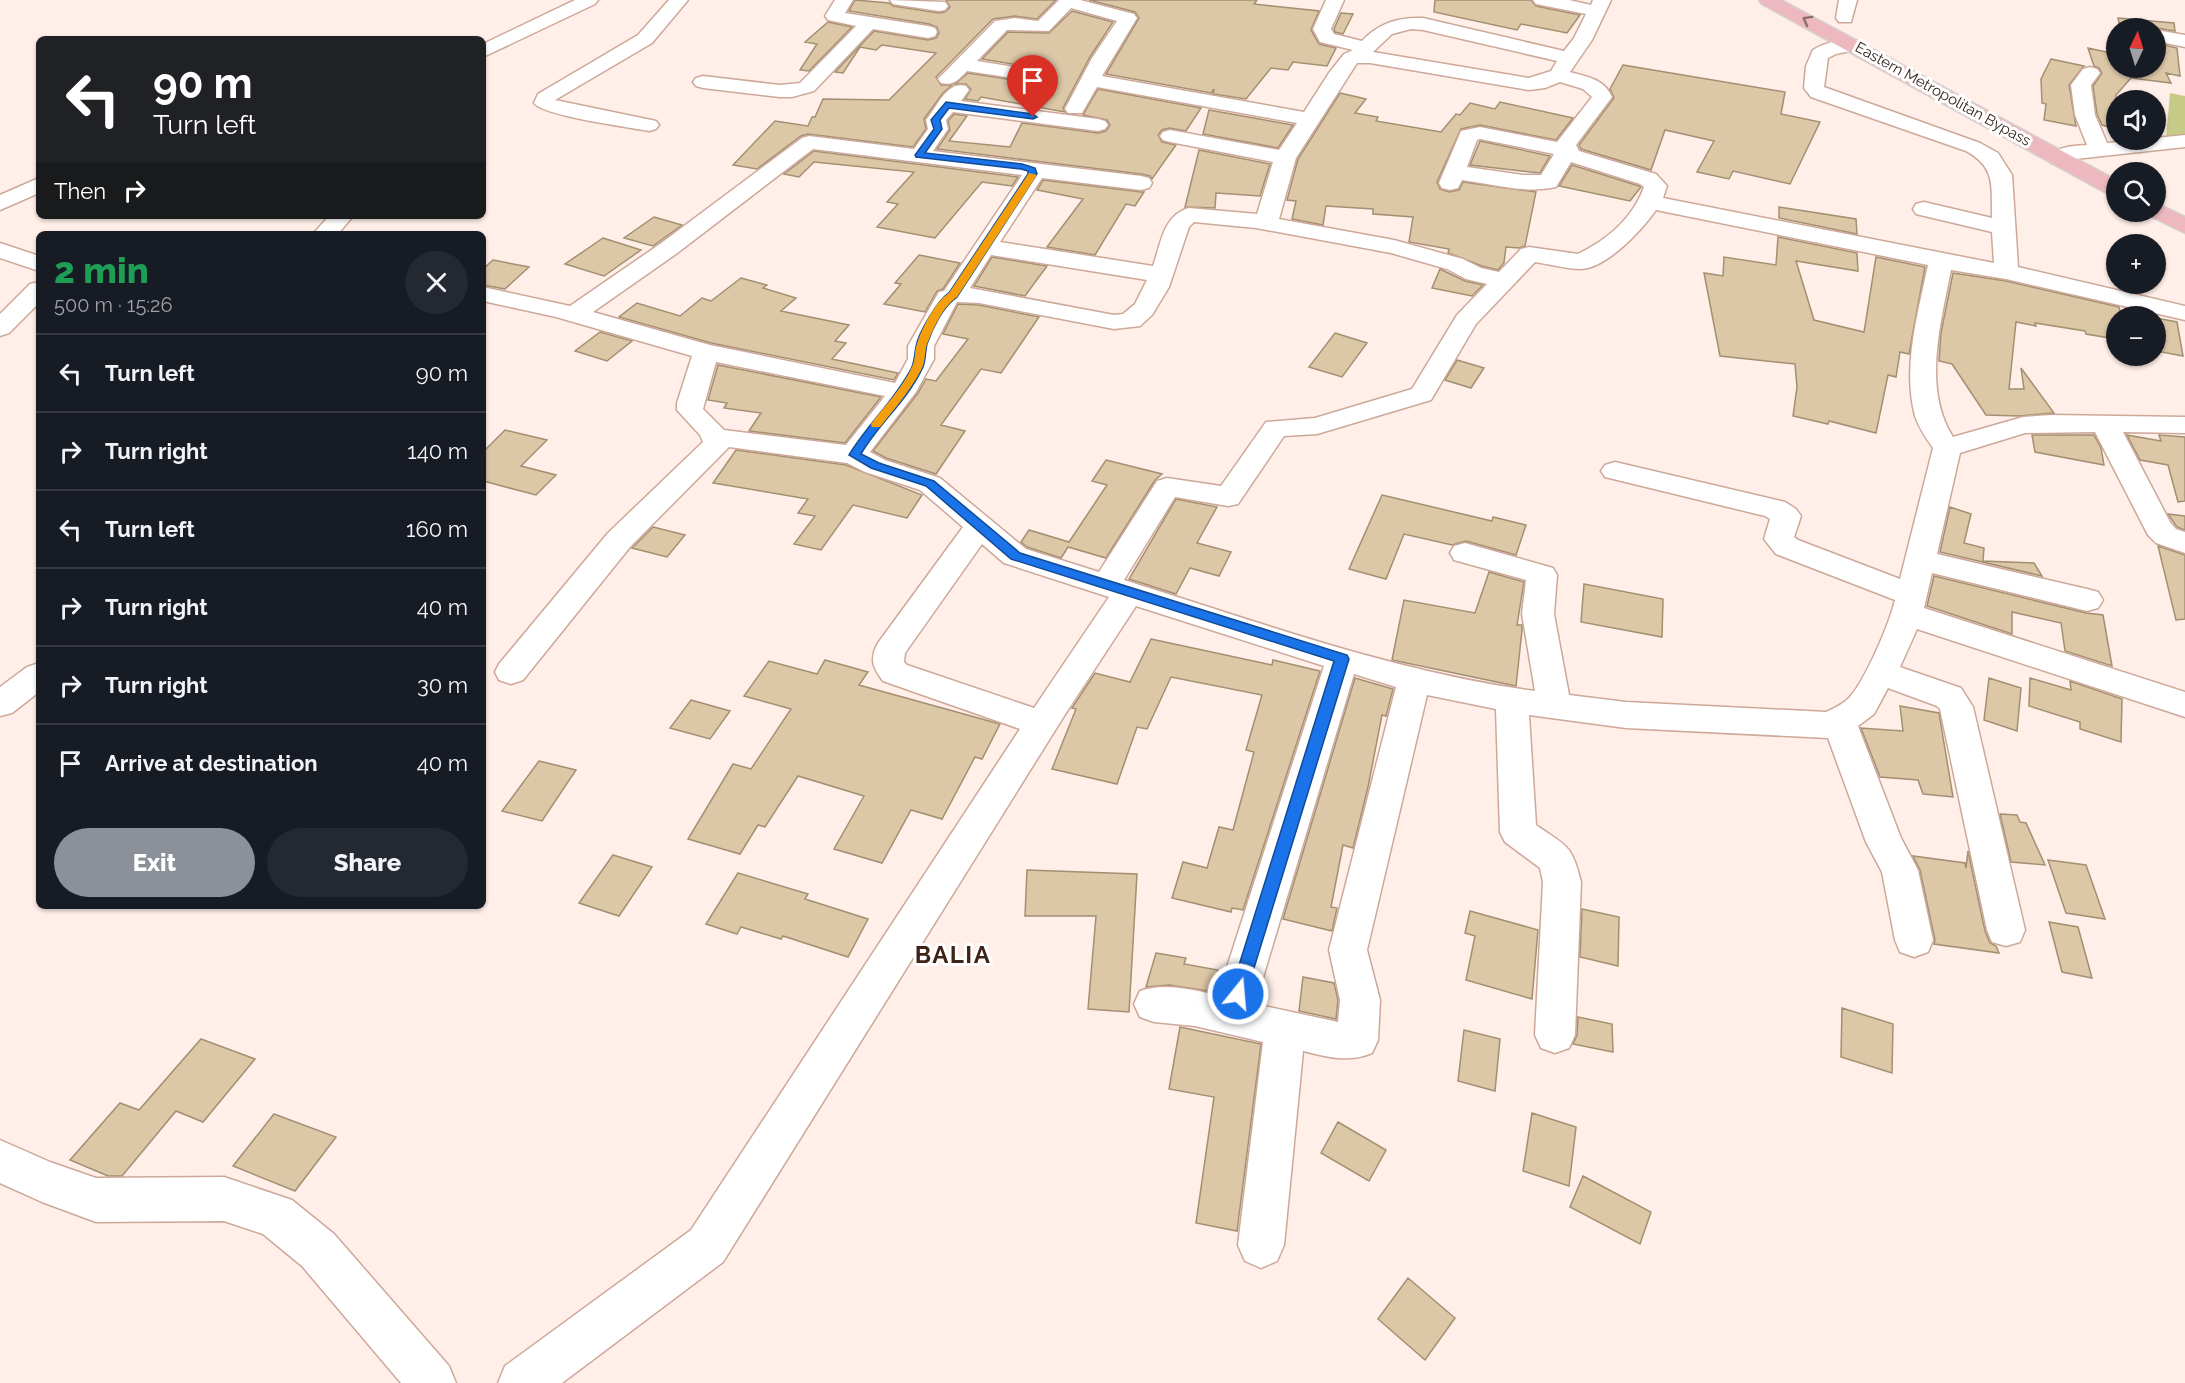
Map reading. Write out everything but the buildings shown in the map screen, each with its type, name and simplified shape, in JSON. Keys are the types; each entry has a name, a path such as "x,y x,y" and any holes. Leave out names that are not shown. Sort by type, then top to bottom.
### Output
{"main road":[{"name":"Eastern Metropolitan Bypass","path":"1768,0 2065,155 2106,182"},
{"path":"1840,9 1903,62 2065,155 2106,173"},
{"path":"2166,204 2185,214"},
{"path":"2166,216 2185,226"}],"street":[{"path":"486,50 589,0"},
{"path":"649,125 553,107 544,103 545,98 645,39 680,0"},
{"path":"844,0 834,16 928,32"},
{"path":"899,0 939,6"},
{"path":"1335,0 1322,29 1327,38 1362,52 1529,84 1538,84 1564,66 1583,40 1599,6 1542,0"},
{"path":"920,155 938,129 936,120 946,105 957,77 1002,25 1042,27 1068,1 1121,14 1128,18 1090,80 1075,110"},
{"path":"703,82 780,91 802,90 869,22"},
{"path":"522,1383 707,1246 1042,724 1118,588 1167,487 1228,497 1276,428 1317,426 1422,393 1466,320 1529,254 1581,262 1591,257 1636,222 1650,202 1656,186 1648,179 1583,160 1566,150 1480,133 1468,135 1452,177 1548,183 1566,150 1565,145 1602,97 1601,91 1564,66 1423,24 1405,23 1381,31 1362,52 1348,60 1285,158 1269,217 1260,222"},
{"path":"2166,38 2185,41"},
{"path":"1853,45 1821,52 1816,58 1814,88 1818,93 1973,147 1989,155 1997,164 2001,175 2006,272"},
{"path":"2090,73 2081,85 2085,115 2100,150"},
{"path":"957,77 1040,76"},
{"path":"1090,80 1310,119"},
{"path":"946,105 1098,125"},
{"path":"1170,136 1285,158"},
{"path":"2065,155 2185,141"},
{"path":"575,314 668,249 809,142 1141,183"},
{"path":"854,455 864,439 903,392 921,359 921,346 944,301 953,295 1033,174 1032,170"},
{"path":"0,203 36,186"},
{"path":"1650,202 2006,272 2185,313"},
{"path":"1924,209 2004,228"},
{"path":"953,295 979,296 1125,322 1136,318 1142,312 1162,275 1178,224 1190,215 1260,222 1394,247 1455,264 1474,274 1504,280"},
{"path":"327,231 339,219"},
{"path":"985,247 1162,275"},
{"path":"0,250 36,263"},
{"path":"706,352 690,403 690,410 716,436 854,455 875,466 930,484 1015,556 1414,680 1512,700 1626,715 1788,725 1830,725 1849,716 1862,705 1881,672 1909,604 1947,448 1929,416 1924,391 1929,324 1941,261"},
{"path":"0,328 36,292"},
{"path":"486,295 575,314 706,352 903,392"},
{"path":"1947,448 2023,425 2051,423 2185,425"},
{"path":"2104,423 2158,528 2166,536 2185,543"},
{"path":"511,672 619,540 717,444 716,436"},
{"path":"1616,471 1775,509 1786,516 1779,539 1787,547 1909,604 2185,705"},
{"path":"980,526 889,651 888,664 895,673 1042,724"},
{"path":"1465,554 1542,575 1538,614 1554,705"},
{"path":"1920,560 2087,600"},
{"path":"1231,1017 1342,659"},
{"path":"1881,672 1949,697 1956,707 2006,930"},
{"path":"0,704 36,677"},
{"path":"1154,1004 1195,1008 1338,1041 1358,1040 1360,1000 1348,950 1414,680"},
{"path":"1512,700 1518,832 1557,860 1562,882 1555,1035"},
{"path":"1839,721 1884,842 1900,870 1914,940"},
{"path":"1261,1245 1285,1029"},
{"path":"2,1165 96,1200 224,1199 276,1216 318,1250 432,1383"}],"green space":[{"path":"2170,93 2185,96 2185,136 2166,138"}],"slow traffic":[{"path":"876,424 903,392 917,368 921,359 921,346 944,301 953,295 1032,175"}],"district":[{"name":"BALIA","path":"953,955"}],"route":[{"path":"1033,117 946,105 938,115 936,120 938,129 920,155 1022,166 1032,170 1033,174 953,295 944,301 921,346 921,359 917,368 903,392 864,439 854,455 875,466 930,484 1015,556 1342,659 1238,994"}]}
